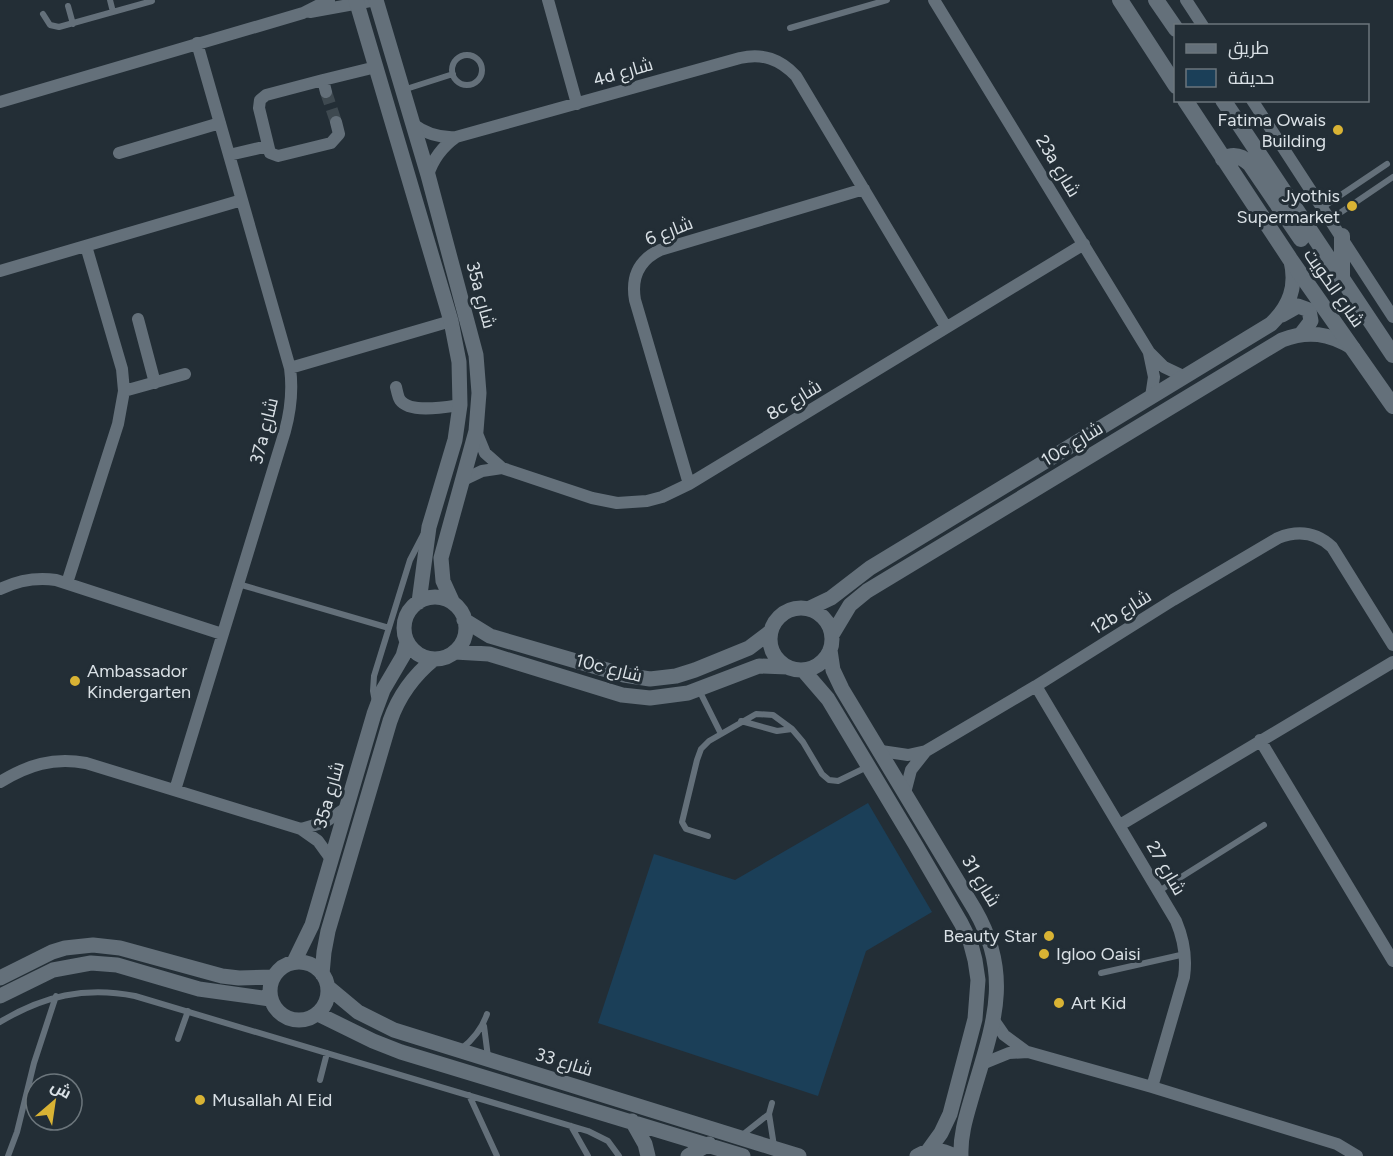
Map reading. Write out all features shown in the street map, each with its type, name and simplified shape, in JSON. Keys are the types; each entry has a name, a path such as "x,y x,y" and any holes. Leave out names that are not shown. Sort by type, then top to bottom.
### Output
{"main road":[{"path":"1120,0 1174,83"},
{"path":"1156,0 1174,26"},
{"name":"شارع الكويت","path":"1186,102 1290,259 1393,406"},
{"name":"شارع الكويت","path":"1224,102 1393,355"},
{"path":"1223,159 1234,156 1245,160 1307,247 1329,261"},
{"path":"1342,236 1342,280"}],"street":[{"path":"303,13 329,0"},
{"path":"0,102 303,13 376,0"},
{"name":"35a شارع","path":"376,0 473,336 478,374 476,431 441,558 443,581 453,603"},
{"path":"548,0 577,104"},
{"name":"23a شارع","path":"934,0 1149,352 1164,367 1185,377"},
{"path":"1186,0 1202,24"},
{"name":"35a شارع","path":"357,2 451,321 459,362 460,405 455,440 429,527 419,602"},
{"name":"37a شارع","path":"175,790 289,418 293,388 290,368 197,44"},
{"name":"4d شارع","path":"413,124 438,136 456,137 751,56 761,56 780,63 796,76 864,189"},
{"path":"336,122 339,134 331,143 278,156 270,153 259,108 260,99 266,94 325,86 376,67"},
{"path":"1253,102 1391,308"},
{"path":"119,153 220,123"},
{"name":"4d شارع","path":"428,175 435,157 456,137"},
{"path":"229,155 268,146"},
{"path":"864,189 946,327"},
{"name":"شارع 6","path":"689,484 635,300 634,279 638,270 651,254 660,250 864,189"},
{"path":"0,271 242,200"},
{"name":"8c شارع","path":"476,431 485,453 502,468 592,498 617,503 647,501 662,497 689,484 1084,244"},
{"path":"67,583 118,424 124,391 122,369 86,246"},
{"name":"10c شارع","path":"808,609 831,598 870,568 1271,324 1287,305 1293,288 1293,270 1290,259"},
{"path":"1280,315 1298,306 1309,310 1311,321 1301,334"},
{"path":"138,320 155,383"},
{"path":"290,368 451,321"},
{"name":"10c شارع","path":"831,642 850,605 867,591 1282,340 1301,334 1326,335 1353,348"},
{"name":"23a شارع","path":"1149,352 1154,377 1151,397"},
{"path":"124,391 184,374"},
{"path":"396,387 399,398 405,404 427,409 460,405"},
{"path":"463,480 482,471 502,468"},
{"name":"12b شارع","path":"905,793 911,770 926,752 1036,687 1173,600 1278,538 1294,533 1311,534 1326,541 1337,553 1393,645"},
{"path":"0,589 33,579 67,583 222,634"},
{"path":"439,598 453,603 464,620 464,637 455,652 442,659 418,654 407,642 404,627 405,620 413,607 425,599 439,598"},
{"path":"795,669 819,664 831,642 824,618 808,609 792,609 778,618 770,632 771,649 775,657 795,669 822,691 961,923 970,941 975,960 978,980 975,1019 950,1114 940,1133 922,1153"},
{"name":"10c شارع","path":"464,620 490,636 624,675 650,679 675,676 695,670 749,648 770,632"},
{"name":"35a شارع","path":"294,962 312,925 377,706 383,690 400,663 407,642"},
{"name":"شارع 31","path":"831,642 837,680 990,938 998,986 982,1064 964,1123 961,1156"},
{"name":"10c شارع","path":"455,652 489,654 622,695 636,697 663,697 699,689 750,668 769,665 795,669"},
{"name":"35a شارع","path":"325,980 324,952 328,931 394,709 407,686 434,659"},
{"path":"1120,825 1393,662"},
{"name":"شارع 27","path":"1036,687 1159,891 1176,921 1184,943 1184,977 1152,1087"},
{"path":"1260,740 1393,962"},
{"name":"12b شارع","path":"881,751 908,755 926,752"},
{"path":"0,782 32,765 73,760 86,763 301,829 318,841 331,859"},
{"path":"301,829 325,822 346,808"},
{"path":"0,978 52,952 93,945 120,948 222,976 273,977"},
{"path":"294,962 307,963 325,980 326,1002 318,1014 304,1020 290,1019 278,1011 270,999 270,984 273,977 282,967 294,962"},
{"path":"0,996 52,970 91,963 123,967 200,989 270,999"},
{"name":"شارع 33","path":"325,980 348,1005 381,1025 799,1156"},
{"name":"شارع 33","path":"318,1014 394,1050 743,1156"},
{"path":"993,1019 1011,1042 1028,1053"},
{"path":"982,1064 1009,1053 1028,1053 1152,1087 1337,1144 1357,1156"},
{"path":"632,1121 645,1144 648,1156"},
{"path":"688,1156 709,1144"},
{"path":"922,1153 944,1151 953,1156"}],"lane":[{"path":"110,0 113,12"},
{"path":"790,28 887,0"},
{"path":"43,14 46,21 54,27 113,12 129,4 152,1"},
{"path":"68,6 73,24"},
{"path":"463,55 475,57 482,66 481,77 471,84 460,83 453,74 454,62 463,55"},
{"path":"403,90 453,74"},
{"path":"1323,207 1387,164"},
{"path":"1331,219 1393,177"},
{"path":"377,706 373,683 413,551 429,527"},
{"path":"238,584 389,628"},
{"path":"699,689 721,734"},
{"path":"708,836 686,829 682,822 698,754 705,745 741,721 756,714 767,713 792,729 822,774 829,780 838,781 868,766"},
{"path":"741,721 777,732 792,729"},
{"path":"1159,891 1264,825"},
{"path":"1101,973 1185,954"},
{"path":"0,1022 27,1006 56,996 90,991 135,996 571,1126 598,1135 608,1141 619,1156"},
{"path":"8,1156 17,1132 34,1063 56,996"},
{"path":"178,1039 188,1011"},
{"path":"460,1050 484,1025 487,1014"},
{"path":"484,1025 489,1059"},
{"path":"320,1080 327,1053"},
{"path":"469,1095 497,1156"},
{"path":"772,1103 769,1114 774,1148"},
{"path":"740,1137 769,1114"},
{"path":"571,1126 588,1156"}],"green space":[{"path":"868,803 932,912 866,951 818,1096 598,1023 654,854 735,880"}],"tunnel":[{"path":"326,92 336,122"}],"place":[{"name":"Fatima Owais Building","path":"1338,130"},
{"name":"Jyothis Supermarket","path":"1352,206"},
{"name":"Ambassador Kindergarten","path":"75,681"},
{"name":"Beauty Star","path":"1049,936"},
{"name":"Igloo Oaisi","path":"1044,954"},
{"name":"Art Kid","path":"1059,1003"},
{"name":"Musallah Al Eid","path":"200,1100"}]}
